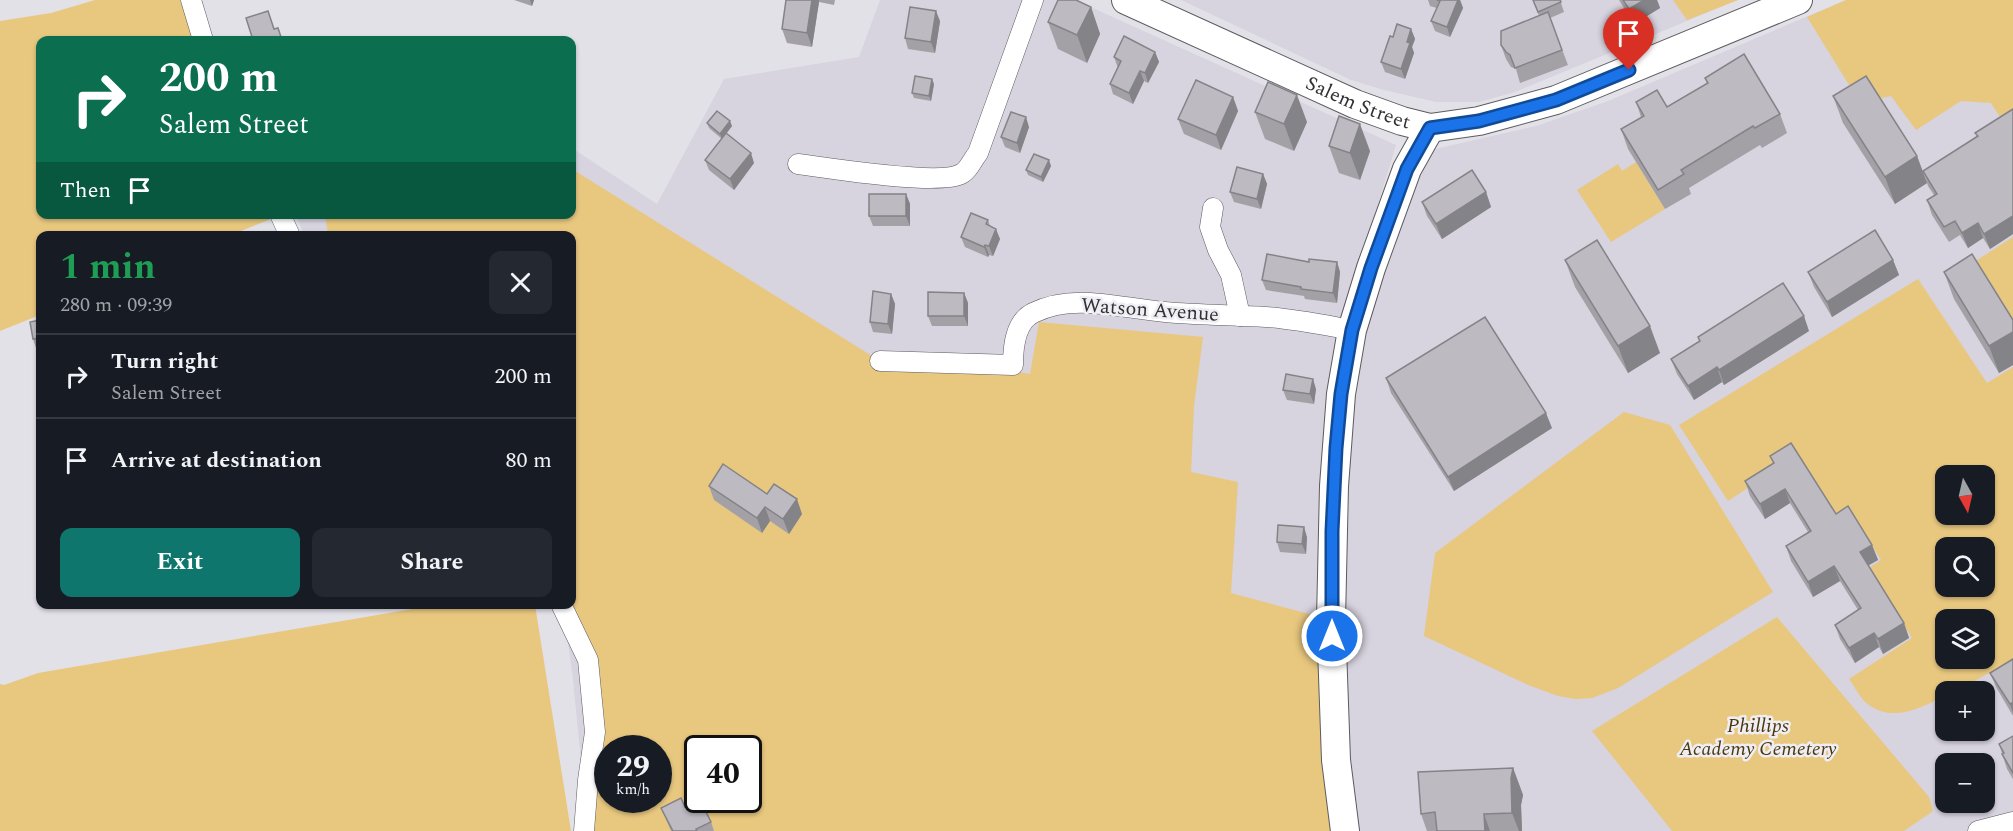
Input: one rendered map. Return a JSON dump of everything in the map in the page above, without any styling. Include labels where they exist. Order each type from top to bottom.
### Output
[{"type":"street","points":[[191,0],[202,36]]},
{"type":"street","points":[[798,164],[920,178],[955,177],[964,173],[978,153],[1033,0]]},
{"type":"street","name":"Salem Street","points":[[1126,0],[1355,104],[1402,122],[1430,128],[1479,121],[1556,100],[1798,0]]},
{"type":"street","points":[[1345,831],[1335,748],[1332,669],[1332,542],[1341,394],[1352,330],[1371,268],[1407,169],[1430,128]]},
{"type":"street","points":[[1213,208],[1210,227],[1218,250],[1231,275],[1240,316]]},
{"type":"street","name":"Watson Avenue","points":[[880,362],[1013,365],[1013,348],[1019,327],[1031,313],[1053,305],[1095,303],[1164,312],[1268,317],[1352,330]]},
{"type":"street","points":[[563,609],[588,660],[595,732],[584,831]]},
{"type":"street","points":[[1978,831],[2013,822]]},
{"type":"shaded area","points":[[880,0],[1075,0],[1396,145],[1352,290],[1320,489],[1317,588],[1331,789],[588,831],[572,670],[563,609],[576,609],[576,231],[302,231],[298,219],[576,219],[576,151],[657,204],[724,79],[859,57]]},
{"type":"shaded area","points":[[1181,0],[1738,0],[1515,92],[1479,102],[1436,102],[1351,80]]},
{"type":"shaded area","points":[[1846,0],[2013,0],[2013,831],[1356,831],[1340,564],[1353,377],[1393,240],[1429,157],[1435,149],[1536,126],[1608,101]]},
{"type":"green space","points":[[95,0],[180,0],[194,36],[36,36],[36,219],[271,219],[241,231],[36,231],[36,317],[0,331],[0,21],[51,13]]},
{"type":"green space","points":[[1673,0],[1738,0],[1687,20]]},
{"type":"green space","points":[[1846,0],[2013,0],[2013,124],[2007,128],[1991,103],[1961,101],[1916,130],[1891,96],[1876,99],[1862,106],[1807,17]]},
{"type":"green space","points":[[1636,162],[1665,209],[1611,242],[1577,190],[1618,164],[1622,171]]},
{"type":"green space","points":[[576,171],[880,361],[979,365],[1030,374],[1039,322],[1203,337],[1194,406],[1191,472],[1238,482],[1231,593],[1331,620],[1345,831],[584,831],[594,741],[594,813],[672,813],[672,735],[595,735],[573,609],[576,609],[576,231],[327,231],[326,219],[576,219]]},
{"type":"green space","points":[[2013,237],[2013,324],[1974,262]]},
{"type":"green space","points":[[1918,279],[1987,383],[2013,367],[2013,660],[1974,681],[1935,681],[1935,700],[1908,711],[1888,713],[1869,705],[1849,679],[1912,638],[1869,568],[1881,560],[1855,518],[1842,526],[1798,455],[1728,501],[1679,425]]},
{"type":"green space","points":[[1624,412],[1670,425],[1773,592],[1618,688],[1592,698],[1576,699],[1558,696],[1528,685],[1424,636],[1435,553]]},
{"type":"green space","points":[[413,609],[536,609],[571,831],[0,831],[0,684],[4,685],[38,673]]},
{"type":"green space","name":"Phillips Academy Cemetery","points":[[1777,617],[1929,797],[1933,811],[1904,831],[1672,831],[1592,731]]},
{"type":"building","points":[[786,0],[812,0],[807,33],[782,29]]},
{"type":"building","points":[[1058,0],[1076,0],[1091,7],[1077,35],[1048,22]]},
{"type":"building","points":[[1437,0],[1458,0],[1447,27],[1431,21],[1440,1]]},
{"type":"building","points":[[1533,0],[1560,0],[1561,2],[1538,12]]},
{"type":"building","points":[[1623,0],[1644,0],[1629,9]]},
{"type":"building","points":[[910,7],[936,11],[931,42],[905,38]]},
{"type":"building","points":[[268,11],[274,29],[278,28],[281,36],[252,36],[246,18]]},
{"type":"building","points":[[1548,12],[1562,50],[1515,68],[1510,55],[1501,45],[1501,31]]},
{"type":"building","points":[[1397,24],[1411,29],[1407,42],[1410,43],[1401,69],[1381,62]]},
{"type":"building","points":[[1124,36],[1155,52],[1145,73],[1140,71],[1129,93],[1110,84],[1121,61],[1114,57]]},
{"type":"building","points":[[1744,54],[1780,114],[1755,128],[1753,126],[1681,170],[1684,174],[1658,190],[1621,129],[1644,116],[1636,102],[1657,90],[1667,107],[1708,83],[1705,78]]},
{"type":"building","points":[[915,76],[932,79],[929,96],[912,93]]},
{"type":"building","points":[[1866,76],[1917,156],[1885,177],[1833,96]]},
{"type":"building","points":[[1196,80],[1233,97],[1216,135],[1178,119]]},
{"type":"building","points":[[1268,82],[1297,95],[1284,124],[1255,112]]},
{"type":"building","points":[[2013,109],[2013,216],[1984,234],[1978,223],[1962,233],[1955,221],[1944,227],[1927,200],[1937,194],[1923,171],[1978,136],[1975,133]]},
{"type":"building","points":[[717,111],[730,121],[720,134],[707,123]]},
{"type":"building","points":[[1011,112],[1026,117],[1017,143],[1001,137]]},
{"type":"building","points":[[1339,116],[1360,124],[1350,153],[1329,146]]},
{"type":"building","points":[[726,133],[751,153],[730,179],[705,160]]},
{"type":"building","points":[[1034,154],[1049,160],[1041,177],[1026,170]]},
{"type":"building","points":[[1237,167],[1263,174],[1257,199],[1230,192]]},
{"type":"building","points":[[1472,170],[1486,192],[1436,224],[1422,202]]},
{"type":"building","points":[[869,194],[906,194],[906,216],[869,216]]},
{"type":"building","points":[[971,213],[988,220],[986,224],[996,229],[989,246],[984,247],[961,237]]},
{"type":"building","points":[[1875,230],[1893,260],[1827,302],[1808,272]]},
{"type":"building","points":[[1597,240],[1650,326],[1618,346],[1565,260]]},
{"type":"building","points":[[1267,254],[1309,262],[1309,259],[1337,262],[1333,293],[1301,289],[1301,287],[1262,280]]},
{"type":"building","points":[[1972,254],[2013,320],[2013,332],[1989,346],[1944,272]]},
{"type":"building","points":[[1783,283],[1804,316],[1719,370],[1717,367],[1688,386],[1671,359],[1700,341],[1698,337]]},
{"type":"building","points":[[873,291],[891,294],[888,324],[870,322]]},
{"type":"building","points":[[928,292],[964,293],[964,316],[928,316]]},
{"type":"building","points":[[1485,317],[1546,413],[1448,477],[1386,378]]},
{"type":"building","points":[[36,321],[36,338],[33,339],[30,322]]},
{"type":"building","points":[[1286,374],[1313,379],[1310,394],[1283,390]]},
{"type":"building","points":[[1791,443],[1836,514],[1848,506],[1872,545],[1860,552],[1904,623],[1878,639],[1874,633],[1849,648],[1835,625],[1861,608],[1834,566],[1808,582],[1786,546],[1811,531],[1785,489],[1760,504],[1745,481],[1774,463],[1770,456]]},
{"type":"building","points":[[723,464],[767,494],[774,484],[797,499],[783,519],[765,507],[757,518],[709,486]]},
{"type":"building","points":[[1278,525],[1304,527],[1302,544],[1277,542]]},
{"type":"building","points":[[2013,659],[2013,702],[2010,704],[1990,673]]},
{"type":"building","points":[[2013,736],[2013,773],[1999,744]]},
{"type":"building","points":[[1513,768],[1512,813],[1484,814],[1485,831],[1437,831],[1435,812],[1421,814],[1418,772]]},
{"type":"building","points":[[681,798],[684,813],[706,813],[711,822],[696,829],[697,831],[673,831],[664,813],[672,813],[672,802]]},
{"type":"route","points":[[1332,636],[1332,531],[1341,394],[1355,318],[1407,169],[1430,128],[1479,121],[1556,100],[1629,70]]}]
